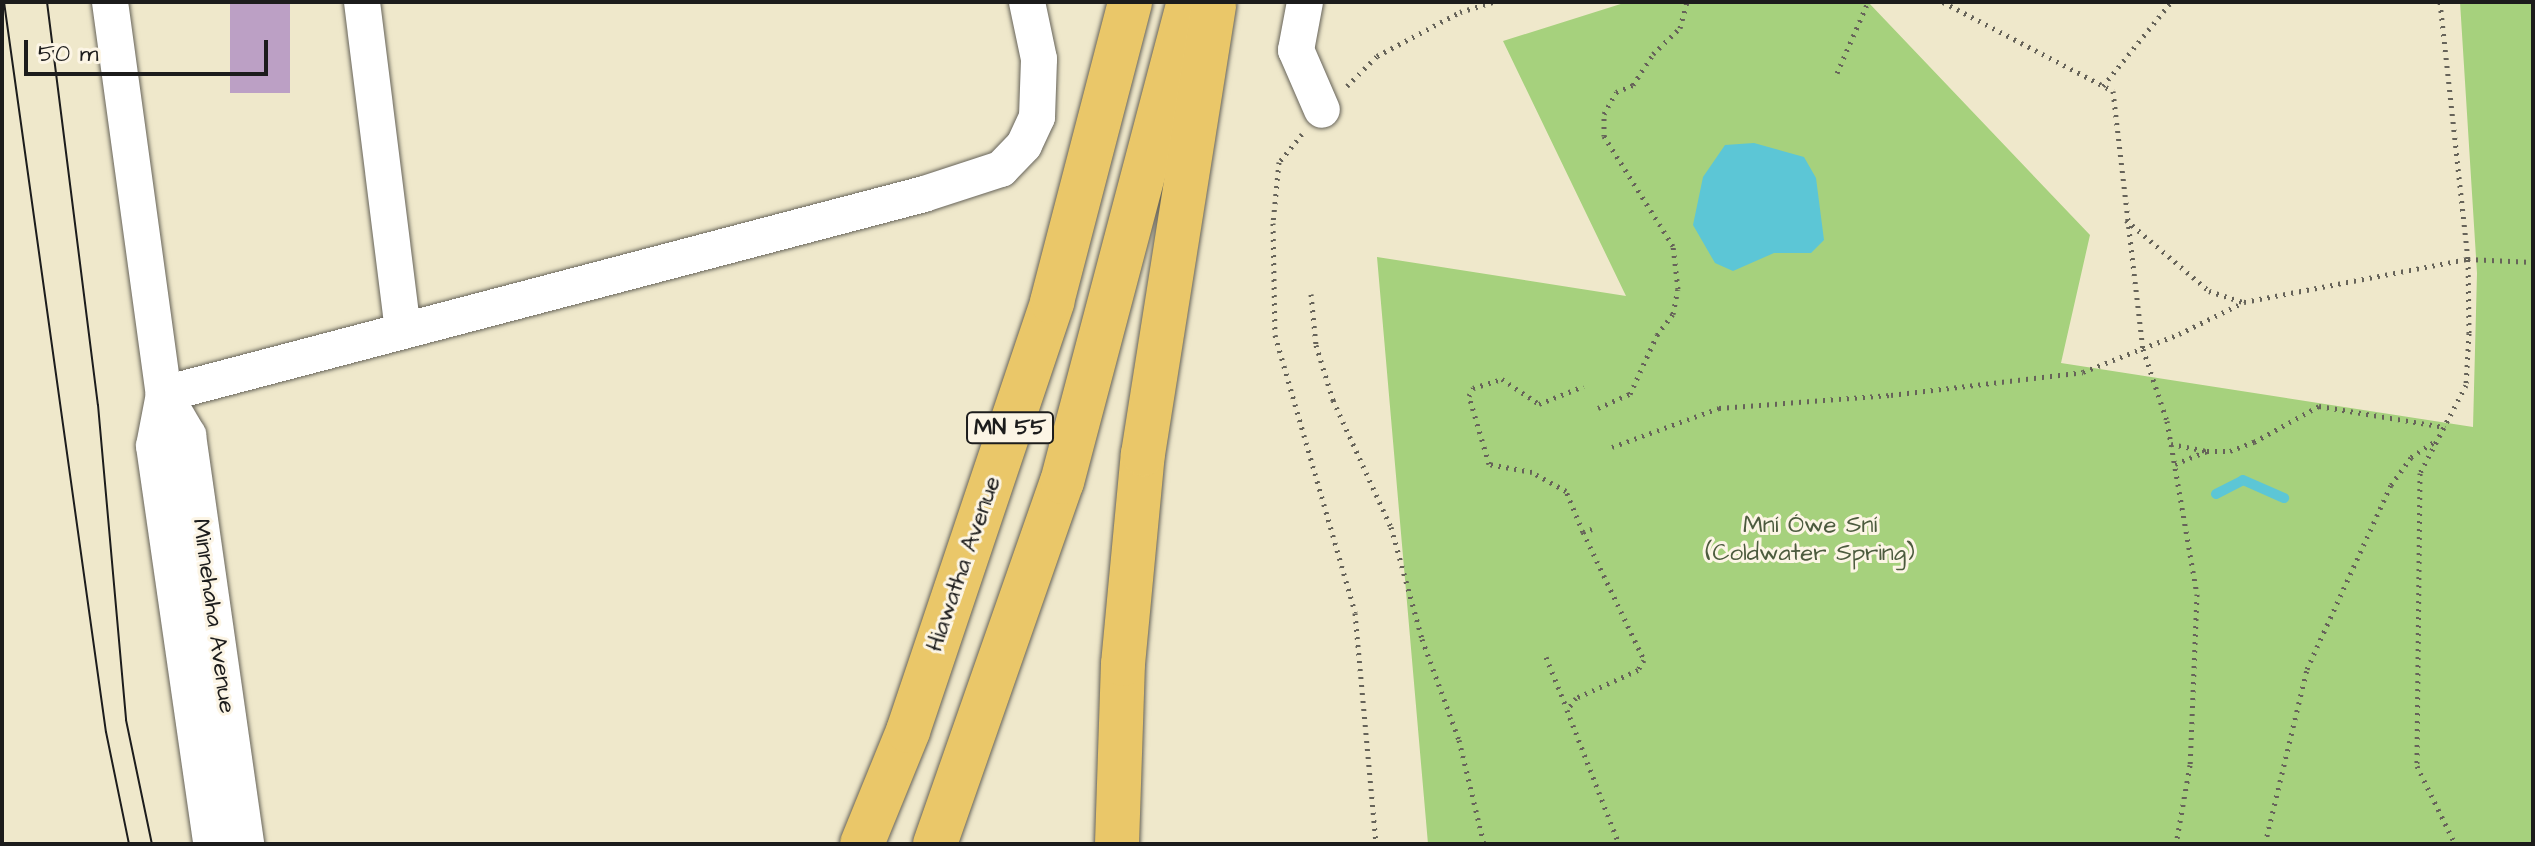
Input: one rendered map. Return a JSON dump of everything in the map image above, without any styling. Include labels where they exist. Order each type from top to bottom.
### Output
[{"type":"highway","name":"Hiawatha Avenue","points":[[862,844],[908,731],[1052,302],[1130,2]]},
{"type":"highway","points":[[935,844],[1062,482],[1189,2]]},
{"type":"highway","points":[[1117,844],[1123,664],[1143,454],[1215,2]]},
{"type":"street","name":"Minnehaha Avenue","points":[[110,2],[164,394],[154,446],[211,844]]},
{"type":"street","points":[[362,2],[403,329]]},
{"type":"street","points":[[164,394],[909,198],[1001,169],[1024,145],[1037,117],[1039,59],[1027,2]]},
{"type":"street","points":[[1305,2],[1296,50],[1322,110]]},
{"type":"street","name":"Minnehaha Avenue","points":[[164,394],[188,435],[246,844]]},
{"type":"path","points":[[1460,12],[1471,2]]},
{"type":"path","points":[[1376,844],[1355,613],[1275,335],[1273,223],[1279,162],[1322,110],[1377,56],[1460,12],[1493,2]]},
{"type":"path","points":[[1598,408],[1630,394],[1657,335],[1673,314],[1678,289],[1673,246],[1604,136],[1604,114],[1616,92],[1633,85],[1653,54],[1680,28],[1687,2]]},
{"type":"path","points":[[1837,73],[1868,2]]},
{"type":"path","points":[[1943,2],[2113,91],[2143,349],[2171,444],[2197,594],[2190,765],[2176,844]]},
{"type":"path","points":[[2103,86],[2171,2]]},
{"type":"path","points":[[2440,2],[2468,259],[2466,385],[2420,473],[2417,766],[2455,844]]},
{"type":"path","points":[[2126,220],[2209,291],[2244,302]]},
{"type":"path","points":[[1612,447],[1719,408],[1891,395],[2083,372],[2143,349],[2244,302],[2468,259],[2533,262]]},
{"type":"path","points":[[1311,294],[1316,345],[1333,400],[1391,527],[1422,639],[1459,740],[1484,844]]},
{"type":"path","points":[[1567,710],[1576,698],[1638,670],[1644,660],[1566,491],[1532,472],[1489,464],[1469,396],[1473,388],[1502,379],[1539,404],[1584,386]]},
{"type":"path","points":[[2171,444],[2207,451],[2230,451],[2254,442],[2319,406],[2445,427]]},
{"type":"path","points":[[2265,844],[2307,669],[2327,631],[2342,585],[2391,485],[2411,457],[2439,439]]},
{"type":"path","points":[[2175,464],[2207,451]]},
{"type":"path","points":[[1583,532],[1592,529]]},
{"type":"path","points":[[1546,657],[1619,844]]},
{"type":"green space","name":"Mní Ówe Sní (Coldwater Spring)","points":[[1627,2],[1868,2],[2090,235],[2061,363],[2473,427],[2477,273],[2460,2],[2533,2],[2533,844],[1428,844],[1377,257],[1626,296],[1503,41]]},
{"type":"water","points":[[1754,143],[1804,157],[1816,178],[1824,240],[1811,253],[1774,253],[1733,271],[1715,263],[1693,225],[1703,177],[1725,145]]},
{"type":"building","points":[[230,2],[290,2],[290,93],[230,93]]},
{"type":"waterway","points":[[2216,494],[2243,480],[2284,498]]},
{"type":"tram line","points":[[4,2],[106,732],[129,844]]},
{"type":"tram line","points":[[47,2],[98,405],[126,720],[152,844]]}]
